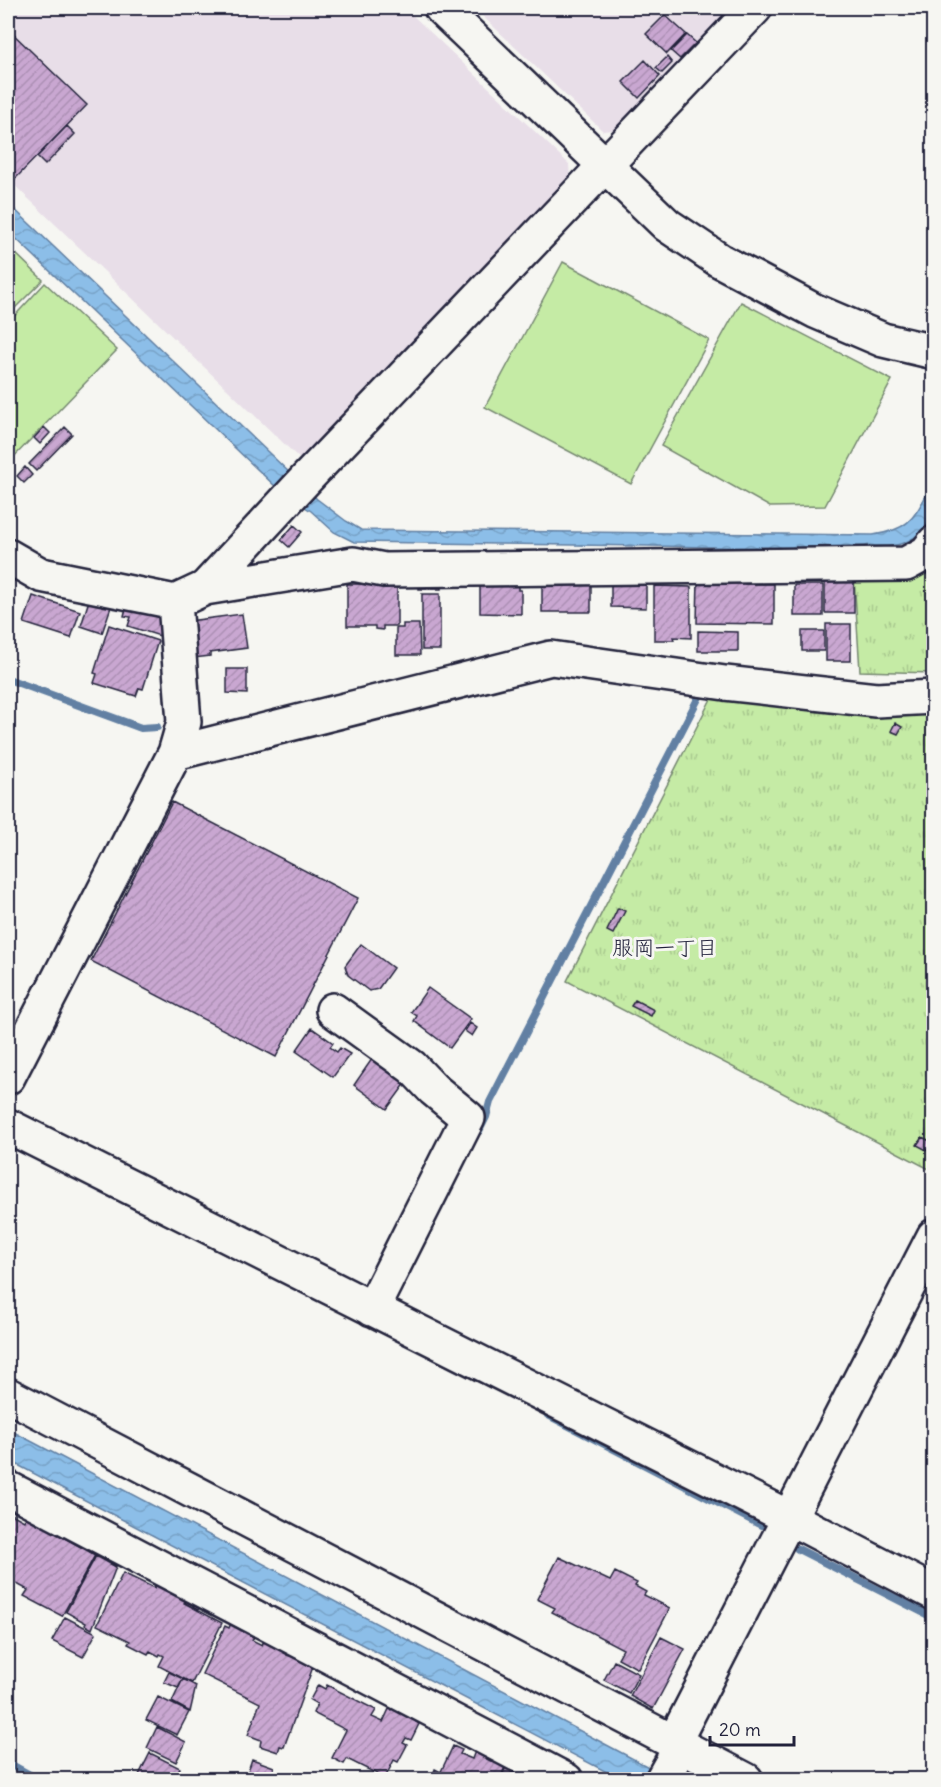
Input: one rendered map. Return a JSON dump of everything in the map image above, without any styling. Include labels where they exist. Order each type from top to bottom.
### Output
[{"type":"street","points":[[441,8],[667,225],[719,260],[816,311],[883,340],[933,352]]},
{"type":"street","points":[[205,588],[283,503],[755,8]]},
{"type":"street","points":[[8,556],[41,575],[175,602],[205,588],[353,564],[384,570],[906,564],[926,553],[933,543]]},
{"type":"street","points":[[8,1077],[175,753],[184,722],[175,602]]},
{"type":"street","points":[[175,753],[551,658],[725,683],[876,700],[933,696]]},
{"type":"street","points":[[333,1010],[412,1067],[433,1089],[468,1118],[372,1309]]},
{"type":"street","points":[[8,1126],[790,1518],[933,1593]]},
{"type":"street","points":[[672,1757],[933,1236]]},
{"type":"street","points":[[8,1395],[672,1757],[746,1779]]},
{"type":"street","points":[[8,1488],[566,1779]]},
{"type":"shaded area","points":[[8,8],[405,8],[569,164],[570,181],[301,460],[8,179]]},
{"type":"shaded area","points":[[474,8],[736,8],[620,129],[603,131]]},
{"type":"green space","points":[[8,246],[43,280],[8,315]]},
{"type":"green space","points":[[563,262],[709,340],[631,484],[485,407]]},
{"type":"green space","points":[[45,283],[117,350],[8,463],[8,323]]},
{"type":"green space","points":[[741,302],[892,380],[825,506],[770,507],[661,446]]},
{"type":"green space","points":[[933,563],[933,673],[860,671],[854,577],[926,574]]},
{"type":"green space","points":[[714,693],[933,712],[933,1171],[567,981]]},
{"type":"water","points":[[8,203],[317,499],[361,530],[873,535],[905,525],[916,512],[933,483],[934,509],[920,534],[910,540],[889,546],[852,549],[354,542],[334,532],[311,511],[278,489],[8,231]]},
{"type":"water","points":[[8,1429],[674,1779],[620,1779],[8,1460]]},
{"type":"building","points":[[715,8],[731,8],[724,16]]},
{"type":"building","points":[[665,15],[686,34],[667,54],[646,34]]},
{"type":"building","points":[[8,29],[87,105],[15,179],[8,172]]},
{"type":"building","points":[[687,35],[696,43],[680,59],[671,51]]},
{"type":"building","points":[[667,57],[672,63],[662,73],[656,68]]},
{"type":"building","points":[[645,60],[660,76],[639,98],[623,82]]},
{"type":"building","points":[[67,126],[75,134],[45,165],[37,157]]},
{"type":"building","points":[[44,427],[50,433],[40,444],[34,438]]},
{"type":"building","points":[[65,427],[72,434],[36,471],[29,464]]},
{"type":"building","points":[[25,467],[32,475],[24,483],[17,476]]},
{"type":"building","points":[[294,525],[302,532],[289,547],[281,540]]},
{"type":"building","points":[[611,577],[646,578],[646,608],[611,607]]},
{"type":"building","points":[[419,578],[441,579],[441,589],[419,589]]},
{"type":"building","points":[[825,578],[854,579],[854,613],[825,613]]},
{"type":"building","points":[[480,579],[518,579],[518,590],[521,590],[521,614],[480,613]]},
{"type":"building","points":[[542,579],[591,580],[591,612],[542,612]]},
{"type":"building","points":[[698,579],[745,579],[745,584],[774,584],[774,624],[697,623]]},
{"type":"building","points":[[347,584],[397,584],[397,626],[383,626],[383,630],[375,629],[375,626],[347,626]]},
{"type":"building","points":[[794,585],[823,585],[823,616],[794,616]]},
{"type":"building","points":[[654,586],[691,587],[691,638],[673,637],[674,640],[654,640]]},
{"type":"building","points":[[422,594],[440,594],[440,650],[422,650]]},
{"type":"building","points":[[33,596],[80,611],[71,638],[24,623]]},
{"type":"building","points":[[90,597],[112,604],[102,633],[81,626]]},
{"type":"building","points":[[127,604],[151,611],[160,619],[163,637],[128,626],[131,617],[124,616]]},
{"type":"building","points":[[242,614],[247,648],[210,653],[210,656],[194,658],[189,621]]},
{"type":"building","points":[[403,624],[419,624],[420,655],[396,655],[396,628],[403,628]]},
{"type":"building","points":[[826,624],[851,624],[851,661],[826,661]]},
{"type":"building","points":[[109,625],[158,641],[143,689],[139,688],[136,696],[94,683],[97,674],[94,673]]},
{"type":"building","points":[[698,631],[738,632],[738,651],[698,651]]},
{"type":"building","points":[[802,631],[824,631],[824,651],[802,651]]},
{"type":"building","points":[[227,669],[247,669],[247,694],[227,693]]},
{"type":"building","points":[[895,723],[902,727],[898,734],[891,731]]},
{"type":"building","points":[[172,802],[358,898],[276,1057],[91,961]]},
{"type":"building","points":[[618,908],[625,911],[613,934],[607,931]]},
{"type":"building","points":[[361,944],[393,968],[378,989],[369,991],[348,975],[345,966]]},
{"type":"building","points":[[428,988],[471,1019],[450,1048],[414,1021],[417,1016],[411,1012]]},
{"type":"building","points":[[635,1000],[654,1010],[651,1016],[631,1006]]},
{"type":"building","points":[[470,1023],[477,1028],[472,1036],[465,1031]]},
{"type":"building","points":[[312,1028],[333,1043],[330,1047],[337,1052],[340,1048],[350,1054],[333,1077],[296,1051]]},
{"type":"building","points":[[372,1059],[406,1083],[387,1109],[354,1085]]},
{"type":"building","points":[[922,1137],[934,1143],[934,1154],[917,1145]]},
{"type":"building","points":[[8,1512],[24,1521],[27,1516],[95,1555],[62,1616],[24,1596],[28,1590],[8,1579]]},
{"type":"building","points":[[61,1535],[98,1555],[97,1556]]},
{"type":"building","points":[[99,1554],[118,1564],[116,1566],[98,1556]]},
{"type":"building","points":[[96,1556],[116,1567],[92,1629],[66,1612]]},
{"type":"building","points":[[559,1557],[610,1581],[615,1572],[637,1583],[635,1586],[646,1592],[644,1595],[670,1608],[638,1669],[618,1658],[623,1649],[552,1612],[555,1608],[537,1599]]},
{"type":"building","points":[[123,1573],[154,1588],[156,1584],[186,1599],[184,1603],[222,1623],[192,1683],[159,1666],[164,1656],[150,1651],[148,1654],[128,1644],[130,1641],[97,1625]]},
{"type":"building","points":[[187,1599],[200,1606],[198,1610],[185,1603]]},
{"type":"building","points":[[65,1617],[96,1633],[83,1657],[52,1641]]},
{"type":"building","points":[[231,1623],[255,1635],[252,1640],[262,1645],[265,1639],[289,1651],[287,1655],[314,1664],[284,1747],[280,1746],[278,1752],[260,1746],[261,1740],[248,1735],[260,1703],[202,1674],[225,1626],[229,1628]]},
{"type":"building","points":[[661,1637],[685,1649],[653,1709],[630,1696]]},
{"type":"building","points":[[614,1661],[639,1674],[629,1693],[604,1680]]},
{"type":"building","points":[[169,1672],[183,1679],[178,1688],[164,1682]]},
{"type":"building","points":[[183,1679],[196,1686],[190,1712],[172,1702]]},
{"type":"building","points":[[318,1685],[325,1689],[327,1685],[376,1710],[372,1717],[383,1722],[389,1709],[391,1710],[393,1706],[417,1719],[416,1722],[419,1724],[411,1740],[406,1738],[403,1743],[407,1745],[398,1762],[394,1760],[385,1778],[347,1759],[344,1764],[332,1758],[346,1730],[313,1713],[317,1704],[310,1700]]},
{"type":"building","points":[[158,1697],[189,1712],[177,1735],[146,1720]]},
{"type":"building","points":[[157,1727],[186,1742],[176,1762],[147,1748]]},
{"type":"building","points":[[453,1746],[462,1750],[460,1754],[472,1759],[475,1751],[506,1765],[499,1780],[437,1780]]},
{"type":"building","points":[[150,1753],[180,1768],[175,1780],[148,1780],[139,1775]]},
{"type":"building","points":[[252,1759],[274,1767],[270,1780],[245,1780]]},
{"type":"building","points":[[506,1767],[532,1780],[500,1780]]},
{"type":"building","points":[[435,1769],[441,1772],[437,1780],[431,1780]]},
{"type":"waterway","points":[[8,679],[141,728],[157,727]]},
{"type":"waterway","points":[[479,1131],[490,1102],[701,693]]},
{"type":"waterway","points":[[548,1415],[761,1525]]},
{"type":"waterway","points":[[798,1549],[934,1618]]},
{"type":"waterway","points":[[8,1763],[39,1780]]},
{"type":"district","name":"服岡一丁目","points":[[665,948]]}]
